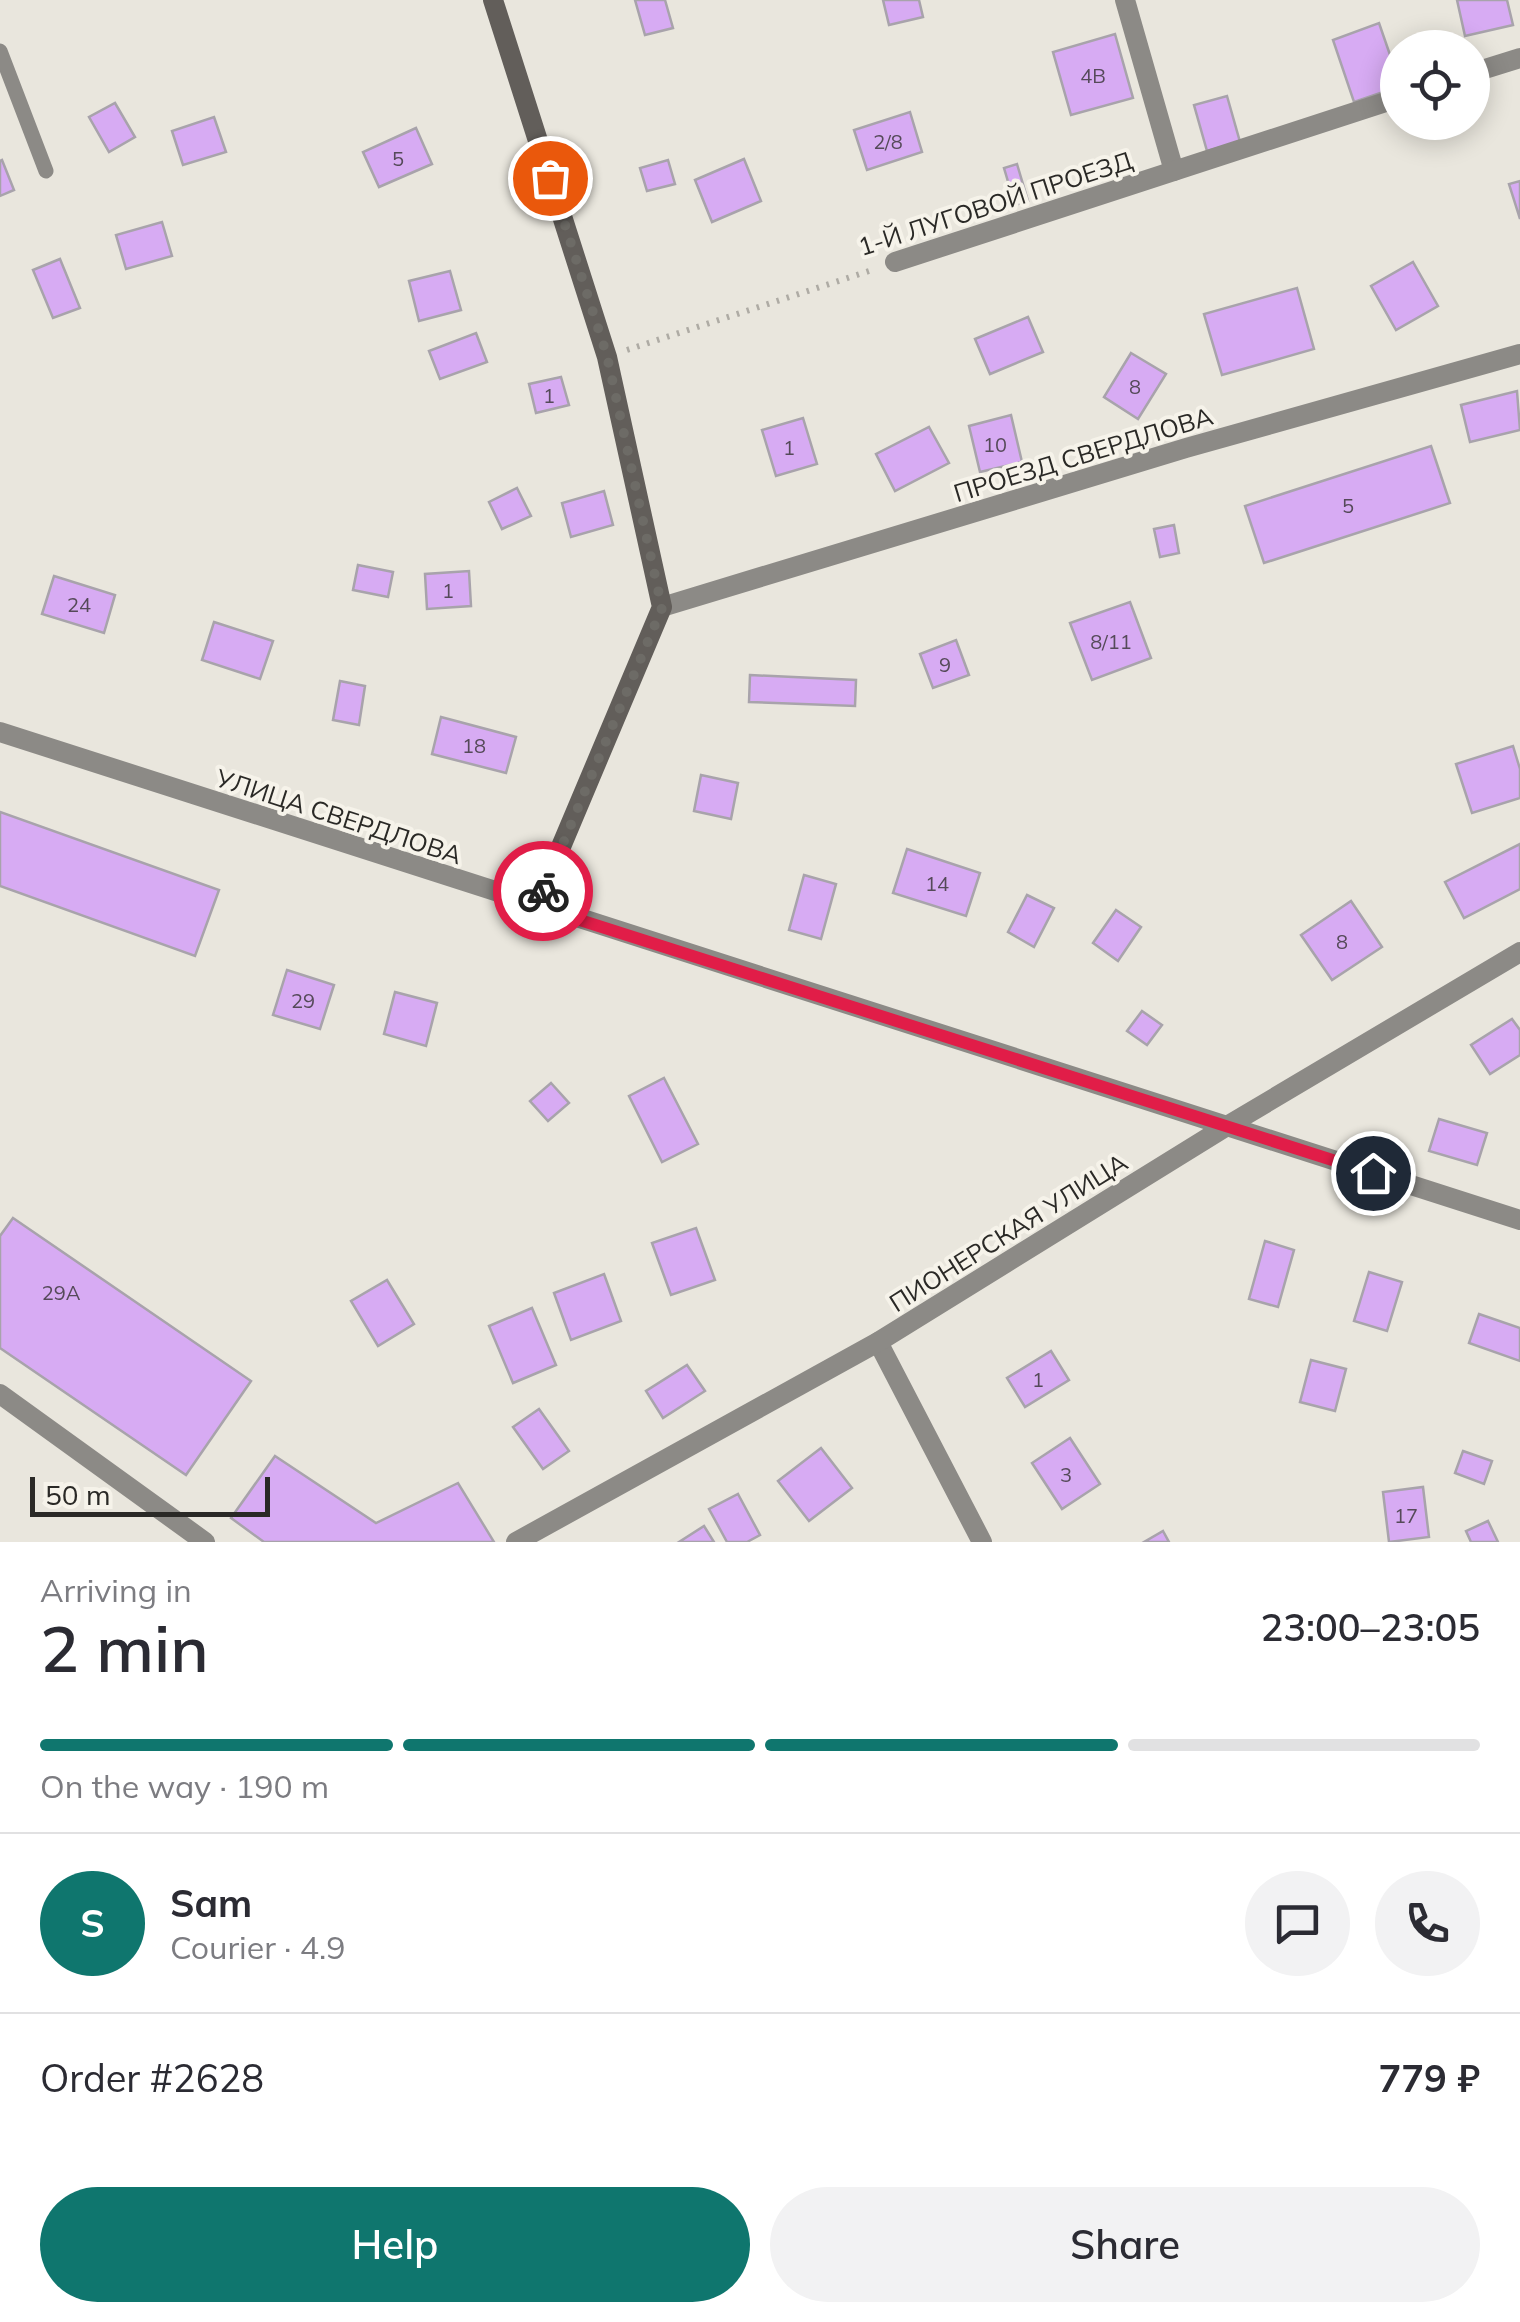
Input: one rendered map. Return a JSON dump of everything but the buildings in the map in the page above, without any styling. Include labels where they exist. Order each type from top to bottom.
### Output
[{"type":"street","points":[[493,0],[607,356],[662,608],[536,906]]},
{"type":"street","points":[[1125,0],[1174,171]]},
{"type":"street","points":[[1490,68],[1520,58]]},
{"type":"street","name":"1-Й ЛУГОВОЙ ПРОЕЗД","points":[[895,262],[1380,104]]},
{"type":"street","name":"ПРОЕЗД СВЕРДЛОВА","points":[[662,608],[1186,448],[1520,354]]},
{"type":"street","name":"УЛИЦА СВЕРДЛОВА","points":[[0,732],[1520,1220]]},
{"type":"street","name":"ПИОНЕРСКАЯ УЛИЦА","points":[[516,1542],[878,1342],[1226,1126],[1520,952]]},
{"type":"street","points":[[878,1342],[982,1542]]},
{"type":"street","points":[[0,1394],[205,1542]]},
{"type":"lane","points":[[0,51],[46,171]]},
{"type":"path","name":"1-Й ЛУГОВОЙ ПРОЕЗД","points":[[607,356],[895,262]]},
{"type":"way so far","points":[[543,891],[662,608],[607,356],[550,178]]},
{"type":"route","points":[[543,891],[536,906],[1373,1173]]}]
